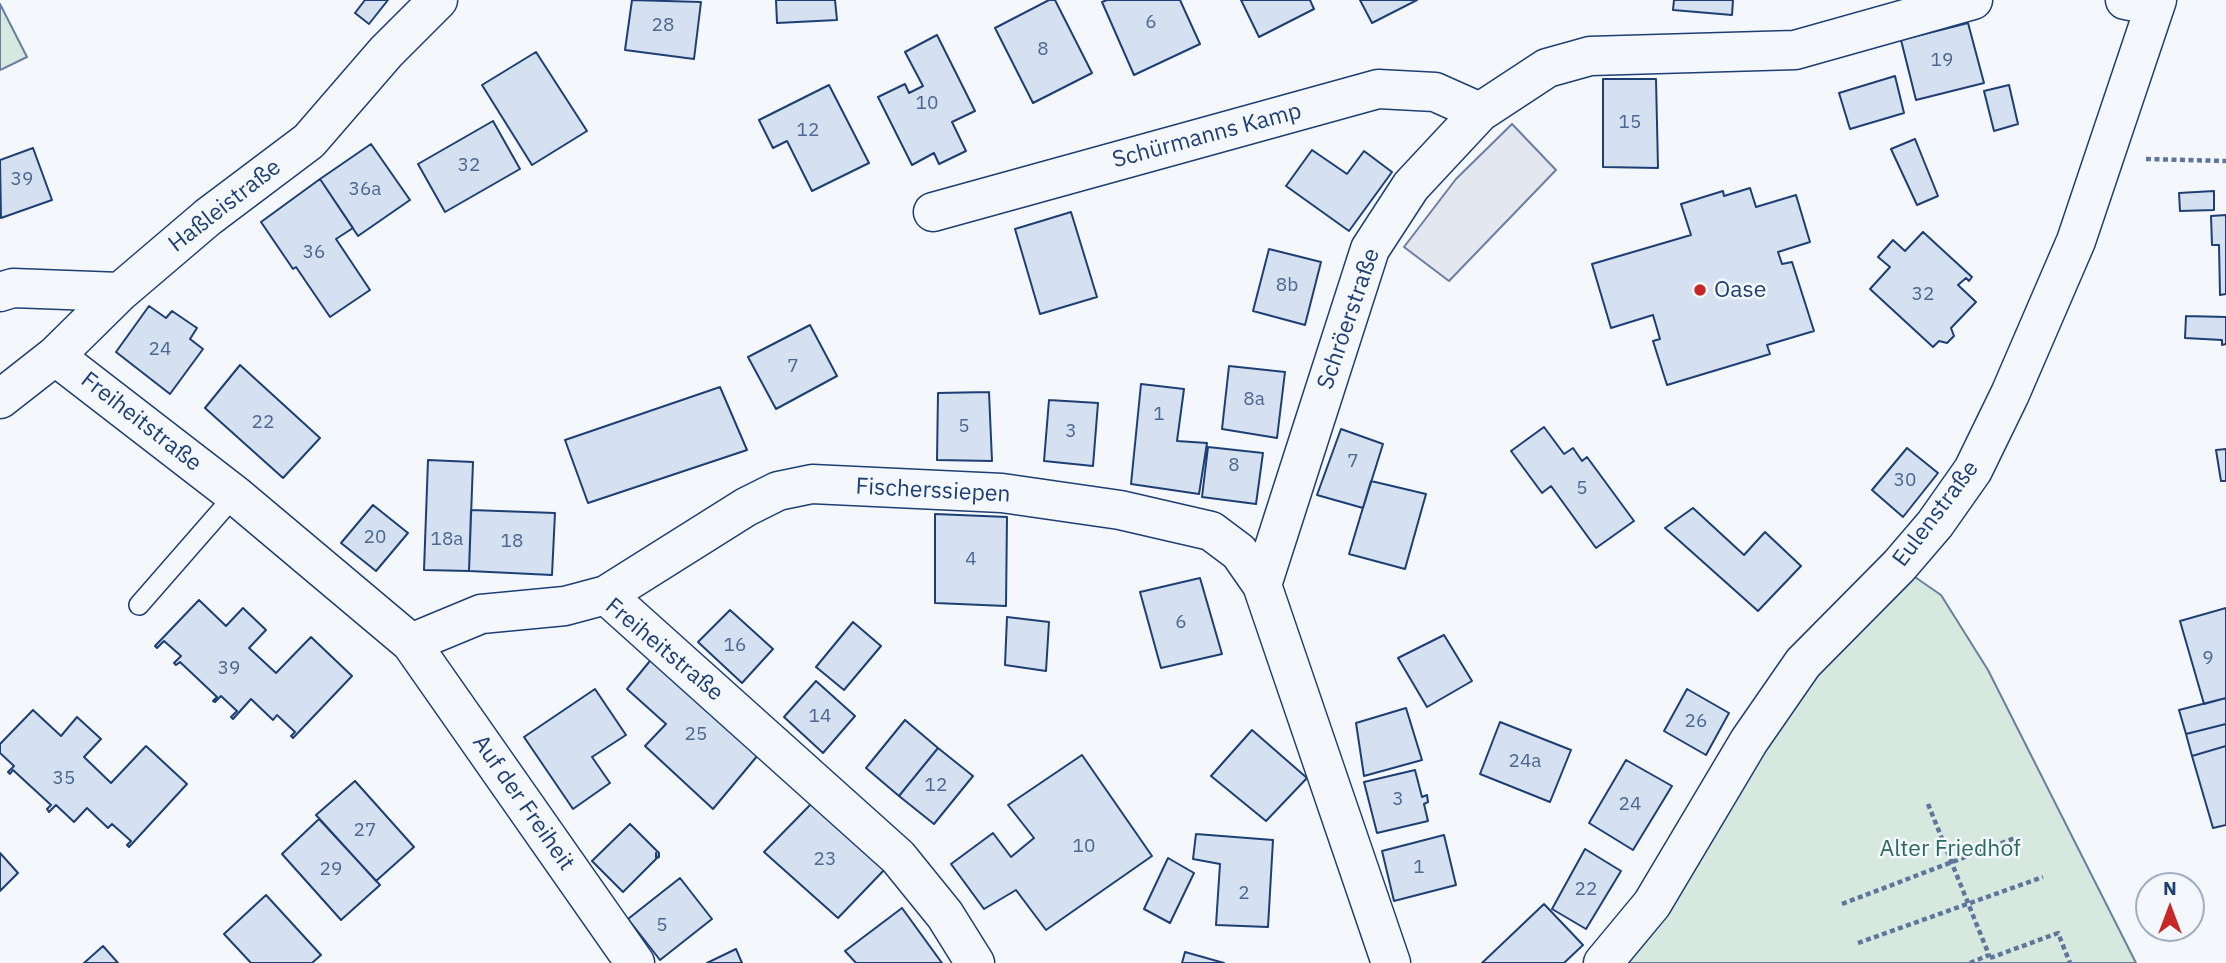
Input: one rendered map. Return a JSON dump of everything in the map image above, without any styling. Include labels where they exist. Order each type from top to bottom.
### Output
[{"type":"street","name":"Haßleistraße","points":[[0,399],[55,356],[120,292],[208,217],[309,141],[386,52],[438,0]]},
{"type":"street","name":"Schröerstraße","points":[[1262,585],[1370,249],[1411,186],[1480,112],[1547,68],[1590,56],[1795,50],[1973,0]]},
{"type":"street","name":"Eulenstraße","points":[[1603,963],[1652,904],[1749,741],[1803,663],[1899,566],[1935,524],[1973,470],[2010,394],[2076,241],[2103,157],[2145,2]]},
{"type":"street","name":"Schürmanns Kamp","points":[[933,212],[1378,89],[1435,92],[1480,112]]},
{"type":"street","points":[[0,292],[13,288],[120,292]]},
{"type":"street","name":"Freiheitstraße","points":[[55,356],[235,495],[411,643],[481,614],[565,606],[606,594],[898,856],[945,915],[975,963]]},
{"type":"street","name":"Fischerssiepen","points":[[606,594],[746,507],[778,491],[812,484],[1002,493],[1120,510],[1211,531],[1239,552],[1262,585]]},
{"type":"street","points":[[1262,585],[1391,963]]},
{"type":"street","name":"Auf der Freiheit","points":[[411,643],[635,963]]},
{"type":"lane","points":[[139,605],[235,495]]},
{"type":"path","points":[[2103,157],[2199,162],[2226,160]]},
{"type":"path","points":[[1928,804],[1990,958]]},
{"type":"path","points":[[1842,904],[2015,838]]},
{"type":"path","points":[[1858,943],[2043,877]]},
{"type":"path","points":[[1970,963],[2058,933],[2070,963]]},
{"type":"green space","points":[[0,4],[27,57],[0,70]]},
{"type":"green space","name":"Alter Friedhof","points":[[1899,566],[1941,595],[1988,670],[2136,963],[1603,963],[1749,741]]},
{"type":"shaded area","points":[[1512,124],[1556,170],[1449,281],[1404,247],[1456,179]]},
{"type":"building","points":[[365,0],[388,0],[369,24],[355,13]]},
{"type":"building","points":[[632,0],[701,2],[694,59],[625,50]]},
{"type":"building","points":[[776,0],[835,0],[837,20],[777,23]]},
{"type":"building","points":[[1049,0],[1055,0],[1092,73],[1033,103],[995,28]]},
{"type":"building","points":[[1180,0],[1200,44],[1134,75],[1102,2]]},
{"type":"building","points":[[1241,0],[1310,0],[1314,9],[1259,37]]},
{"type":"building","points":[[1360,0],[1417,0],[1372,23]]},
{"type":"building","points":[[1674,0],[1733,0],[1732,15],[1673,10]]},
{"type":"building","points":[[1968,23],[1984,83],[1916,100],[1901,40]]},
{"type":"building","points":[[937,35],[975,111],[952,122],[966,151],[939,164],[934,153],[912,165],[878,97],[905,84],[909,93],[923,86],[905,52]]},
{"type":"building","points":[[536,52],[587,131],[532,165],[482,85]]},
{"type":"building","points":[[1895,76],[1904,113],[1850,129],[1839,93]]},
{"type":"building","points":[[1603,79],[1656,79],[1658,168],[1603,167]]},
{"type":"building","points":[[829,85],[869,163],[812,191],[787,141],[773,148],[759,120]]},
{"type":"building","points":[[2009,85],[2018,124],[1994,131],[1984,91]]},
{"type":"building","points":[[493,121],[520,169],[445,212],[418,164]]},
{"type":"building","points":[[1915,139],[1938,196],[1917,205],[1891,149]]},
{"type":"building","points":[[371,144],[410,200],[358,236],[320,179]]},
{"type":"building","points":[[33,148],[52,200],[1,218],[0,160]]},
{"type":"building","points":[[1312,150],[1347,174],[1364,151],[1392,172],[1349,231],[1286,186]]},
{"type":"building","points":[[320,179],[353,228],[336,239],[370,290],[330,317],[261,222]]},
{"type":"building","name":"Oase","points":[[1750,188],[1756,207],[1796,195],[1810,242],[1778,252],[1782,264],[1792,262],[1814,331],[1767,345],[1770,354],[1667,385],[1653,341],[1660,339],[1653,315],[1611,328],[1592,264],[1691,235],[1681,204],[1723,191],[1724,196]]},
{"type":"building","points":[[2214,191],[2214,210],[2180,211],[2179,193]]},
{"type":"building","points":[[1071,212],[1097,297],[1040,314],[1015,229]]},
{"type":"building","points":[[2226,215],[2226,294],[2220,295],[2219,245],[2212,245],[2211,216]]},
{"type":"building","points":[[1923,232],[1972,277],[1969,281],[1966,278],[1958,285],[1976,302],[1951,328],[1954,336],[1947,343],[1939,341],[1933,347],[1870,289],[1890,267],[1878,257],[1893,240],[1905,251]]},
{"type":"building","points":[[1269,249],[1321,262],[1305,325],[1253,311]]},
{"type":"building","points":[[149,306],[166,318],[172,311],[197,328],[190,339],[203,349],[170,394],[116,352]]},
{"type":"building","points":[[2186,316],[2226,317],[2226,344],[2222,345],[2222,340],[2185,338]]},
{"type":"building","points":[[810,325],[837,376],[776,409],[748,357]]},
{"type":"building","points":[[240,365],[320,438],[283,478],[205,408]]},
{"type":"building","points":[[1229,366],[1285,372],[1277,438],[1222,429]]},
{"type":"building","points":[[1141,384],[1184,389],[1177,441],[1207,443],[1199,494],[1131,484]]},
{"type":"building","points":[[720,387],[747,450],[588,503],[565,440]]},
{"type":"building","points":[[989,392],[992,461],[937,460],[938,393]]},
{"type":"building","points":[[1049,400],[1098,403],[1093,466],[1044,461]]},
{"type":"building","points":[[1544,427],[1564,454],[1573,448],[1582,461],[1587,457],[1634,521],[1596,548],[1551,486],[1542,493],[1511,451]]},
{"type":"building","points":[[1341,429],[1383,444],[1363,508],[1317,495]]},
{"type":"building","points":[[1208,447],[1263,453],[1256,504],[1202,497]]},
{"type":"building","points":[[1907,448],[1938,473],[1903,517],[1872,490]]},
{"type":"building","points":[[2226,449],[2226,481],[2221,481],[2216,450]]},
{"type":"building","points":[[428,460],[473,462],[469,571],[424,570]]},
{"type":"building","points":[[1371,481],[1426,494],[1405,569],[1349,554]]},
{"type":"building","points":[[373,505],[408,533],[376,571],[341,543]]},
{"type":"building","points":[[1693,508],[1744,555],[1765,532],[1801,566],[1758,611],[1665,528]]},
{"type":"building","points":[[471,510],[555,513],[552,575],[469,571]]},
{"type":"building","points":[[935,514],[1007,517],[1006,606],[935,603]]},
{"type":"building","points":[[1200,578],[1222,654],[1161,668],[1140,592]]},
{"type":"building","points":[[199,600],[226,626],[243,608],[266,630],[249,648],[276,673],[311,637],[352,676],[293,738],[291,736],[295,732],[277,715],[273,720],[251,699],[233,719],[231,717],[237,711],[221,696],[213,701],[217,697],[180,662],[176,665],[174,663],[181,656],[164,641],[157,648],[155,646]]},
{"type":"building","points":[[2226,608],[2226,698],[2204,704],[2180,621]]},
{"type":"building","points":[[730,610],[773,649],[742,683],[698,642]]},
{"type":"building","points":[[1007,617],[1049,622],[1046,671],[1005,665]]},
{"type":"building","points":[[853,622],[881,646],[844,690],[816,667]]},
{"type":"building","points":[[1444,635],[1472,681],[1427,707],[1398,658]]},
{"type":"building","points":[[654,656],[758,755],[713,809],[645,746],[666,724],[627,689]]},
{"type":"building","points":[[816,681],[855,716],[823,753],[784,717]]},
{"type":"building","points":[[595,689],[626,735],[592,757],[610,783],[573,809],[524,737]]},
{"type":"building","points":[[1687,689],[1729,713],[1706,755],[1664,731]]},
{"type":"building","points":[[2226,698],[2226,724],[2186,734],[2179,710]]},
{"type":"building","points":[[1406,708],[1422,760],[1364,776],[1356,723]]},
{"type":"building","points":[[33,710],[61,736],[77,717],[101,739],[84,757],[111,783],[146,746],[187,784],[129,847],[127,845],[131,841],[112,824],[108,828],[87,808],[74,822],[56,805],[49,812],[47,809],[51,805],[13,770],[10,774],[8,772],[14,766],[0,753],[0,744]]},
{"type":"building","points":[[905,720],[938,748],[899,796],[866,768]]},
{"type":"building","points":[[1500,722],[1571,750],[1550,802],[1480,774]]},
{"type":"building","points":[[2226,724],[2226,746],[2192,756],[2186,734]]},
{"type":"building","points":[[1252,730],[1307,778],[1266,821],[1211,776]]},
{"type":"building","points":[[2226,746],[2226,825],[2213,828],[2192,756]]},
{"type":"building","points":[[938,748],[973,776],[934,824],[899,796]]},
{"type":"building","points":[[1082,755],[1152,856],[1046,930],[1016,890],[984,909],[951,864],[993,833],[1011,857],[1034,838],[1008,805]]},
{"type":"building","points":[[1626,760],[1672,786],[1633,850],[1589,823]]},
{"type":"building","points":[[1415,770],[1422,797],[1427,795],[1428,802],[1424,804],[1428,821],[1377,833],[1364,782]]},
{"type":"building","points":[[355,781],[414,847],[376,881],[316,815]]},
{"type":"building","points":[[812,803],[886,868],[838,918],[764,852]]},
{"type":"building","points":[[319,819],[380,885],[341,920],[282,854]]},
{"type":"building","points":[[630,824],[659,853],[659,857],[657,858],[656,853],[656,859],[623,892],[592,861]]},
{"type":"building","points":[[1196,834],[1273,840],[1268,927],[1216,925],[1220,864],[1193,859]]},
{"type":"building","points":[[1444,835],[1456,885],[1394,901],[1382,851]]},
{"type":"building","points":[[1585,849],[1621,871],[1586,929],[1552,909]]},
{"type":"building","points":[[0,853],[18,873],[0,891]]},
{"type":"building","points":[[1168,858],[1194,873],[1170,923],[1144,909]]},
{"type":"building","points":[[680,878],[712,919],[660,960],[628,919]]},
{"type":"building","points":[[266,895],[321,955],[312,963],[251,963],[224,934]]},
{"type":"building","points":[[1544,904],[1583,945],[1564,963],[1482,963]]},
{"type":"building","points":[[902,908],[942,963],[856,963],[845,951]]},
{"type":"building","points":[[103,946],[118,963],[84,963]]},
{"type":"building","points":[[736,949],[742,963],[707,963]]},
{"type":"building","points":[[1185,952],[1224,963],[1182,963]]},
{"type":"place","name":"Oase","points":[[1700,290]]}]
